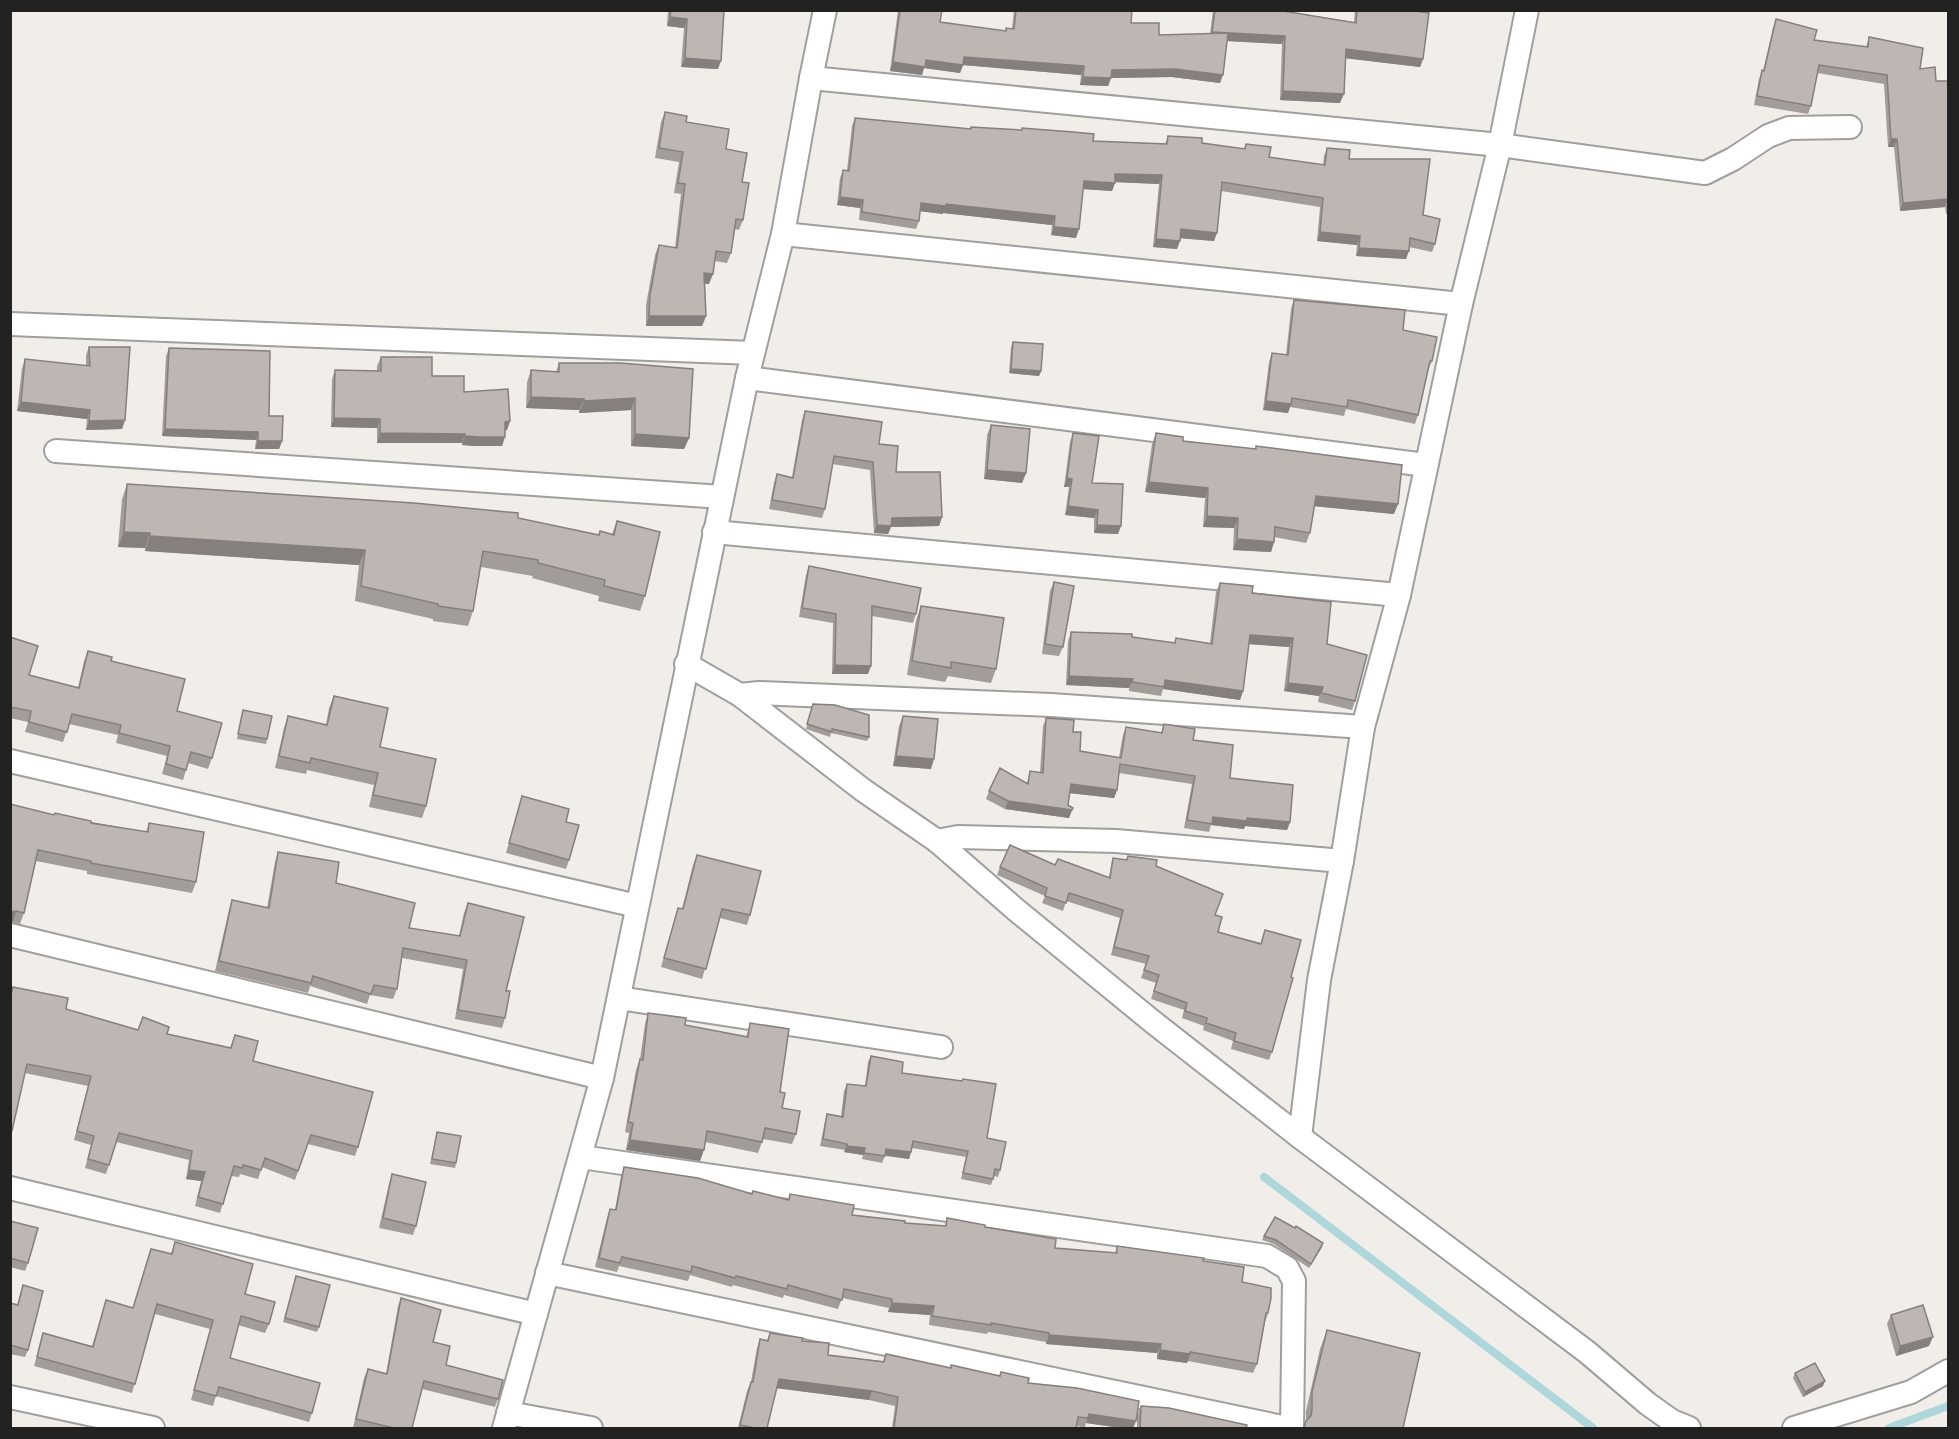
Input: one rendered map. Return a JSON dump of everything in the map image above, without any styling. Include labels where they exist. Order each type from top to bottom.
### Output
[{"type":"street","points":[[591,1428],[506,1421],[602,1078],[747,378],[783,234],[810,78],[825,10]]},
{"type":"street","points":[[1300,1137],[1319,980],[1342,861],[1363,727],[1399,595],[1461,304],[1500,145],[1527,10]]},
{"type":"street","points":[[810,78],[1500,145],[1705,173],[1733,159],[1768,135],[1789,128],[1850,127]]},
{"type":"street","points":[[783,234],[1461,304]]},
{"type":"street","points":[[10,324],[753,353]]},
{"type":"street","points":[[747,378],[1426,465]]},
{"type":"street","points":[[56,451],[722,497]]},
{"type":"street","points":[[714,532],[1399,595]]},
{"type":"street","points":[[686,664],[740,695],[863,790],[937,841],[1015,909],[1300,1137],[1587,1352],[1648,1404],[1672,1421],[1689,1428]]},
{"type":"street","points":[[740,695],[759,693],[1051,705],[1363,727]]},
{"type":"street","points":[[10,761],[637,906]]},
{"type":"street","points":[[937,841],[958,837],[1116,841],[1342,861]]},
{"type":"street","points":[[10,935],[602,1078]]},
{"type":"street","points":[[618,998],[941,1047]]},
{"type":"street","points":[[581,1157],[1267,1256],[1287,1268],[1294,1281],[1292,1428]]},
{"type":"street","points":[[10,1188],[536,1314]]},
{"type":"street","points":[[547,1273],[1287,1428]]},
{"type":"street","points":[[1794,1428],[1911,1392],[1948,1371]]},
{"type":"street","points":[[10,1397],[153,1428]]},
{"type":"building","points":[[671,10],[724,10],[721,61],[685,58],[687,19],[670,17]]},
{"type":"building","points":[[900,10],[942,10],[940,22],[1006,31],[1006,28],[1014,29],[1016,10],[1132,10],[1131,23],[1159,23],[1159,35],[1228,33],[1223,75],[1175,69],[1112,70],[1111,78],[1083,77],[1084,66],[964,57],[963,65],[926,60],[925,67],[893,62]]},
{"type":"building","points":[[1215,10],[1277,10],[1356,23],[1357,10],[1407,10],[1429,13],[1423,59],[1346,49],[1344,94],[1283,91],[1285,36],[1212,32]]},
{"type":"building","points":[[1776,19],[1817,30],[1814,40],[1868,47],[1869,37],[1923,48],[1920,69],[1935,67],[1936,81],[1948,81],[1948,199],[1903,203],[1897,139],[1891,139],[1887,75],[1819,65],[1811,106],[1757,96]]},
{"type":"building","points":[[665,112],[687,116],[686,122],[729,129],[726,149],[747,153],[742,182],[749,183],[743,220],[736,219],[731,253],[716,251],[713,274],[704,273],[706,316],[649,316],[650,295],[659,245],[677,248],[685,184],[678,183],[683,152],[659,148]]},
{"type":"building","points":[[855,118],[971,129],[971,127],[1022,130],[1022,128],[1094,134],[1093,141],[1167,144],[1168,136],[1202,138],[1202,143],[1245,149],[1246,144],[1271,147],[1269,157],[1325,165],[1327,148],[1350,150],[1349,159],[1430,159],[1423,215],[1440,219],[1435,244],[1410,238],[1409,251],[1359,248],[1360,236],[1320,232],[1323,198],[1222,182],[1217,233],[1181,229],[1180,241],[1156,239],[1162,175],[1115,174],[1115,183],[1084,181],[1079,229],[1054,227],[1055,216],[946,204],[946,206],[921,203],[919,221],[862,212],[863,200],[840,197],[843,170],[849,171]]},
{"type":"building","points":[[1294,300],[1405,310],[1403,330],[1437,337],[1418,415],[1348,400],[1347,407],[1292,398],[1291,404],[1266,401],[1272,353],[1288,355]]},
{"type":"building","points":[[1013,342],[1043,344],[1041,371],[1011,369]]},
{"type":"building","points":[[89,347],[130,347],[125,420],[89,421],[90,410],[21,402],[25,359],[90,366]]},
{"type":"building","points":[[169,348],[270,351],[269,416],[283,416],[282,441],[258,441],[258,432],[165,429]]},
{"type":"building","points":[[381,357],[432,357],[432,376],[464,376],[464,392],[508,389],[510,421],[505,422],[505,437],[380,433],[380,419],[334,418],[335,370],[381,371]]},
{"type":"building","points":[[559,363],[620,363],[693,369],[689,438],[635,434],[635,398],[584,401],[584,399],[531,397],[531,370],[559,372]]},
{"type":"building","points":[[805,411],[882,422],[879,444],[898,446],[896,472],[940,472],[942,517],[892,518],[891,526],[877,525],[873,462],[834,456],[825,509],[772,500],[777,474],[793,478]]},
{"type":"building","points":[[991,425],[1030,429],[1026,473],[987,470]]},
{"type":"building","points":[[1073,433],[1099,436],[1092,483],[1123,484],[1121,526],[1097,525],[1098,510],[1068,506],[1072,479],[1067,478]]},
{"type":"building","points":[[1156,433],[1183,437],[1183,441],[1256,449],[1256,446],[1402,465],[1398,504],[1316,496],[1310,533],[1275,527],[1274,542],[1237,539],[1238,518],[1207,516],[1208,488],[1149,482]]},
{"type":"building","points":[[127,484],[414,503],[518,513],[518,518],[599,535],[600,531],[614,535],[617,521],[660,532],[645,596],[604,586],[605,580],[538,563],[538,560],[483,551],[473,611],[438,606],[438,604],[361,586],[365,550],[150,536],[150,533],[124,532]]},
{"type":"building","points":[[809,566],[921,588],[916,614],[872,606],[871,666],[835,665],[836,614],[802,608]]},
{"type":"building","points":[[1054,582],[1074,586],[1063,647],[1045,644]]},
{"type":"building","points":[[1220,583],[1253,586],[1252,593],[1331,602],[1327,644],[1367,655],[1355,701],[1321,693],[1323,687],[1288,683],[1293,638],[1250,635],[1243,691],[1165,680],[1164,687],[1132,682],[1133,679],[1069,676],[1071,632],[1132,634],[1132,637],[1175,643],[1176,638],[1212,644]]},
{"type":"building","points":[[921,606],[1004,618],[996,669],[951,662],[951,668],[912,661]]},
{"type":"building","points":[[10,637],[38,646],[29,675],[79,688],[88,651],[112,657],[111,661],[185,679],[177,711],[222,723],[212,758],[191,752],[186,770],[166,764],[170,746],[119,733],[121,725],[72,714],[67,732],[29,722],[31,711],[10,707]]},
{"type":"building","points":[[334,696],[388,708],[380,747],[436,759],[426,806],[373,795],[378,773],[311,758],[310,763],[279,756],[288,716],[327,725]]},
{"type":"building","points":[[813,704],[835,705],[869,715],[869,737],[832,729],[832,732],[807,724]]},
{"type":"building","points":[[243,710],[272,716],[267,739],[238,734]]},
{"type":"building","points":[[903,716],[938,719],[934,759],[896,756]]},
{"type":"building","points":[[1046,718],[1074,720],[1073,732],[1081,732],[1080,751],[1121,758],[1126,727],[1162,733],[1164,724],[1195,729],[1193,740],[1233,745],[1230,778],[1293,785],[1290,822],[1213,817],[1212,824],[1187,820],[1195,776],[1120,764],[1117,790],[1071,784],[1068,805],[1073,808],[1072,810],[1008,801],[989,791],[1000,768],[1028,784],[1030,771],[1043,773]]},
{"type":"building","points":[[522,796],[569,809],[566,822],[579,825],[569,860],[509,843]]},
{"type":"building","points":[[10,804],[91,821],[91,823],[148,832],[149,823],[204,832],[196,882],[91,863],[91,861],[38,850],[24,913],[10,912]]},
{"type":"building","points":[[1010,845],[1055,865],[1058,859],[1110,878],[1113,858],[1127,860],[1128,856],[1157,860],[1156,866],[1223,894],[1215,915],[1222,917],[1218,932],[1261,944],[1265,930],[1301,940],[1272,1052],[1234,1041],[1236,1033],[1206,1023],[1207,1018],[1185,1011],[1187,1003],[1154,991],[1159,975],[1144,970],[1149,956],[1114,947],[1123,910],[1069,893],[1066,903],[1045,896],[1047,888],[1000,867]]},
{"type":"building","points":[[278,852],[339,862],[336,883],[415,903],[409,928],[460,936],[468,903],[524,917],[506,991],[510,991],[505,1018],[458,1010],[467,960],[403,948],[397,989],[374,985],[371,994],[313,976],[311,983],[219,961],[232,900],[269,908]]},
{"type":"building","points":[[697,855],[761,871],[750,915],[722,909],[706,969],[664,958],[678,908],[683,909]]},
{"type":"building","points":[[13,987],[68,998],[66,1009],[138,1030],[143,1017],[169,1027],[167,1034],[231,1048],[235,1035],[258,1041],[253,1061],[373,1092],[358,1147],[311,1135],[298,1171],[265,1158],[261,1170],[243,1165],[242,1168],[234,1166],[223,1204],[198,1197],[205,1172],[189,1170],[192,1151],[119,1133],[109,1165],[88,1159],[94,1136],[77,1131],[91,1076],[27,1064],[12,1131],[10,1131],[10,998]]},
{"type":"building","points":[[648,1013],[686,1018],[685,1025],[748,1037],[750,1023],[789,1029],[780,1092],[785,1093],[782,1108],[800,1111],[796,1134],[765,1128],[762,1142],[707,1131],[704,1150],[630,1140],[633,1123],[628,1122],[640,1059],[643,1060]]},
{"type":"building","points":[[871,1056],[903,1062],[902,1073],[996,1084],[987,1138],[1006,1142],[1000,1170],[995,1169],[993,1179],[963,1173],[968,1151],[913,1141],[911,1152],[886,1149],[885,1156],[864,1153],[865,1148],[847,1146],[847,1144],[823,1139],[827,1114],[843,1117],[847,1084],[866,1086]]},
{"type":"building","points":[[437,1132],[461,1136],[456,1163],[432,1159]]},
{"type":"building","points":[[624,1167],[698,1178],[752,1194],[753,1191],[789,1200],[790,1194],[854,1205],[852,1215],[946,1226],[947,1218],[985,1225],[985,1227],[1056,1239],[1055,1248],[1117,1253],[1117,1246],[1204,1258],[1203,1261],[1244,1267],[1242,1282],[1271,1288],[1271,1298],[1257,1364],[1190,1352],[1190,1354],[1160,1350],[1161,1344],[1049,1335],[1049,1333],[991,1323],[991,1325],[932,1316],[934,1306],[892,1303],[892,1299],[844,1289],[842,1300],[788,1285],[787,1289],[692,1266],[691,1272],[622,1257],[620,1263],[599,1258],[610,1209],[616,1210]]},
{"type":"building","points":[[392,1174],[426,1182],[416,1226],[383,1218]]},
{"type":"building","points":[[1275,1217],[1295,1228],[1296,1226],[1323,1243],[1311,1264],[1276,1240],[1264,1236]]},
{"type":"building","points":[[10,1221],[38,1228],[28,1263],[10,1258]]},
{"type":"building","points":[[175,1242],[253,1264],[245,1294],[275,1302],[269,1324],[241,1316],[230,1358],[320,1383],[312,1413],[219,1387],[216,1396],[194,1390],[213,1320],[157,1304],[135,1384],[37,1357],[43,1333],[93,1347],[106,1300],[133,1308],[151,1249],[172,1254]]},
{"type":"building","points":[[296,1276],[330,1285],[319,1327],[285,1318]]},
{"type":"building","points":[[23,1285],[43,1291],[28,1350],[10,1345],[10,1303],[18,1305]]},
{"type":"building","points":[[401,1298],[441,1310],[433,1342],[450,1346],[446,1365],[503,1380],[498,1399],[424,1381],[412,1428],[394,1428],[356,1419],[368,1369],[387,1374]]},
{"type":"building","points":[[1923,1305],[1933,1337],[1900,1346],[1891,1315]]},
{"type":"building","points":[[1327,1330],[1420,1353],[1403,1428],[1304,1428],[1311,1416],[1312,1392]]},
{"type":"building","points":[[770,1333],[803,1338],[802,1341],[829,1343],[828,1355],[884,1362],[886,1354],[1000,1376],[1001,1372],[1029,1378],[1028,1383],[1077,1388],[1139,1401],[1136,1421],[1089,1414],[1088,1418],[1078,1417],[1076,1428],[894,1428],[898,1397],[872,1391],[779,1379],[767,1428],[740,1425],[751,1382],[753,1382],[760,1339],[768,1341]]},
{"type":"building","points":[[1815,1363],[1825,1381],[1805,1392],[1795,1373]]},
{"type":"building","points":[[1141,1406],[1169,1408],[1247,1425],[1246,1428],[1140,1428]]},
{"type":"waterway","points":[[1264,1177],[1593,1428]]},
{"type":"waterway","points":[[1889,1428],[1948,1406]]}]
